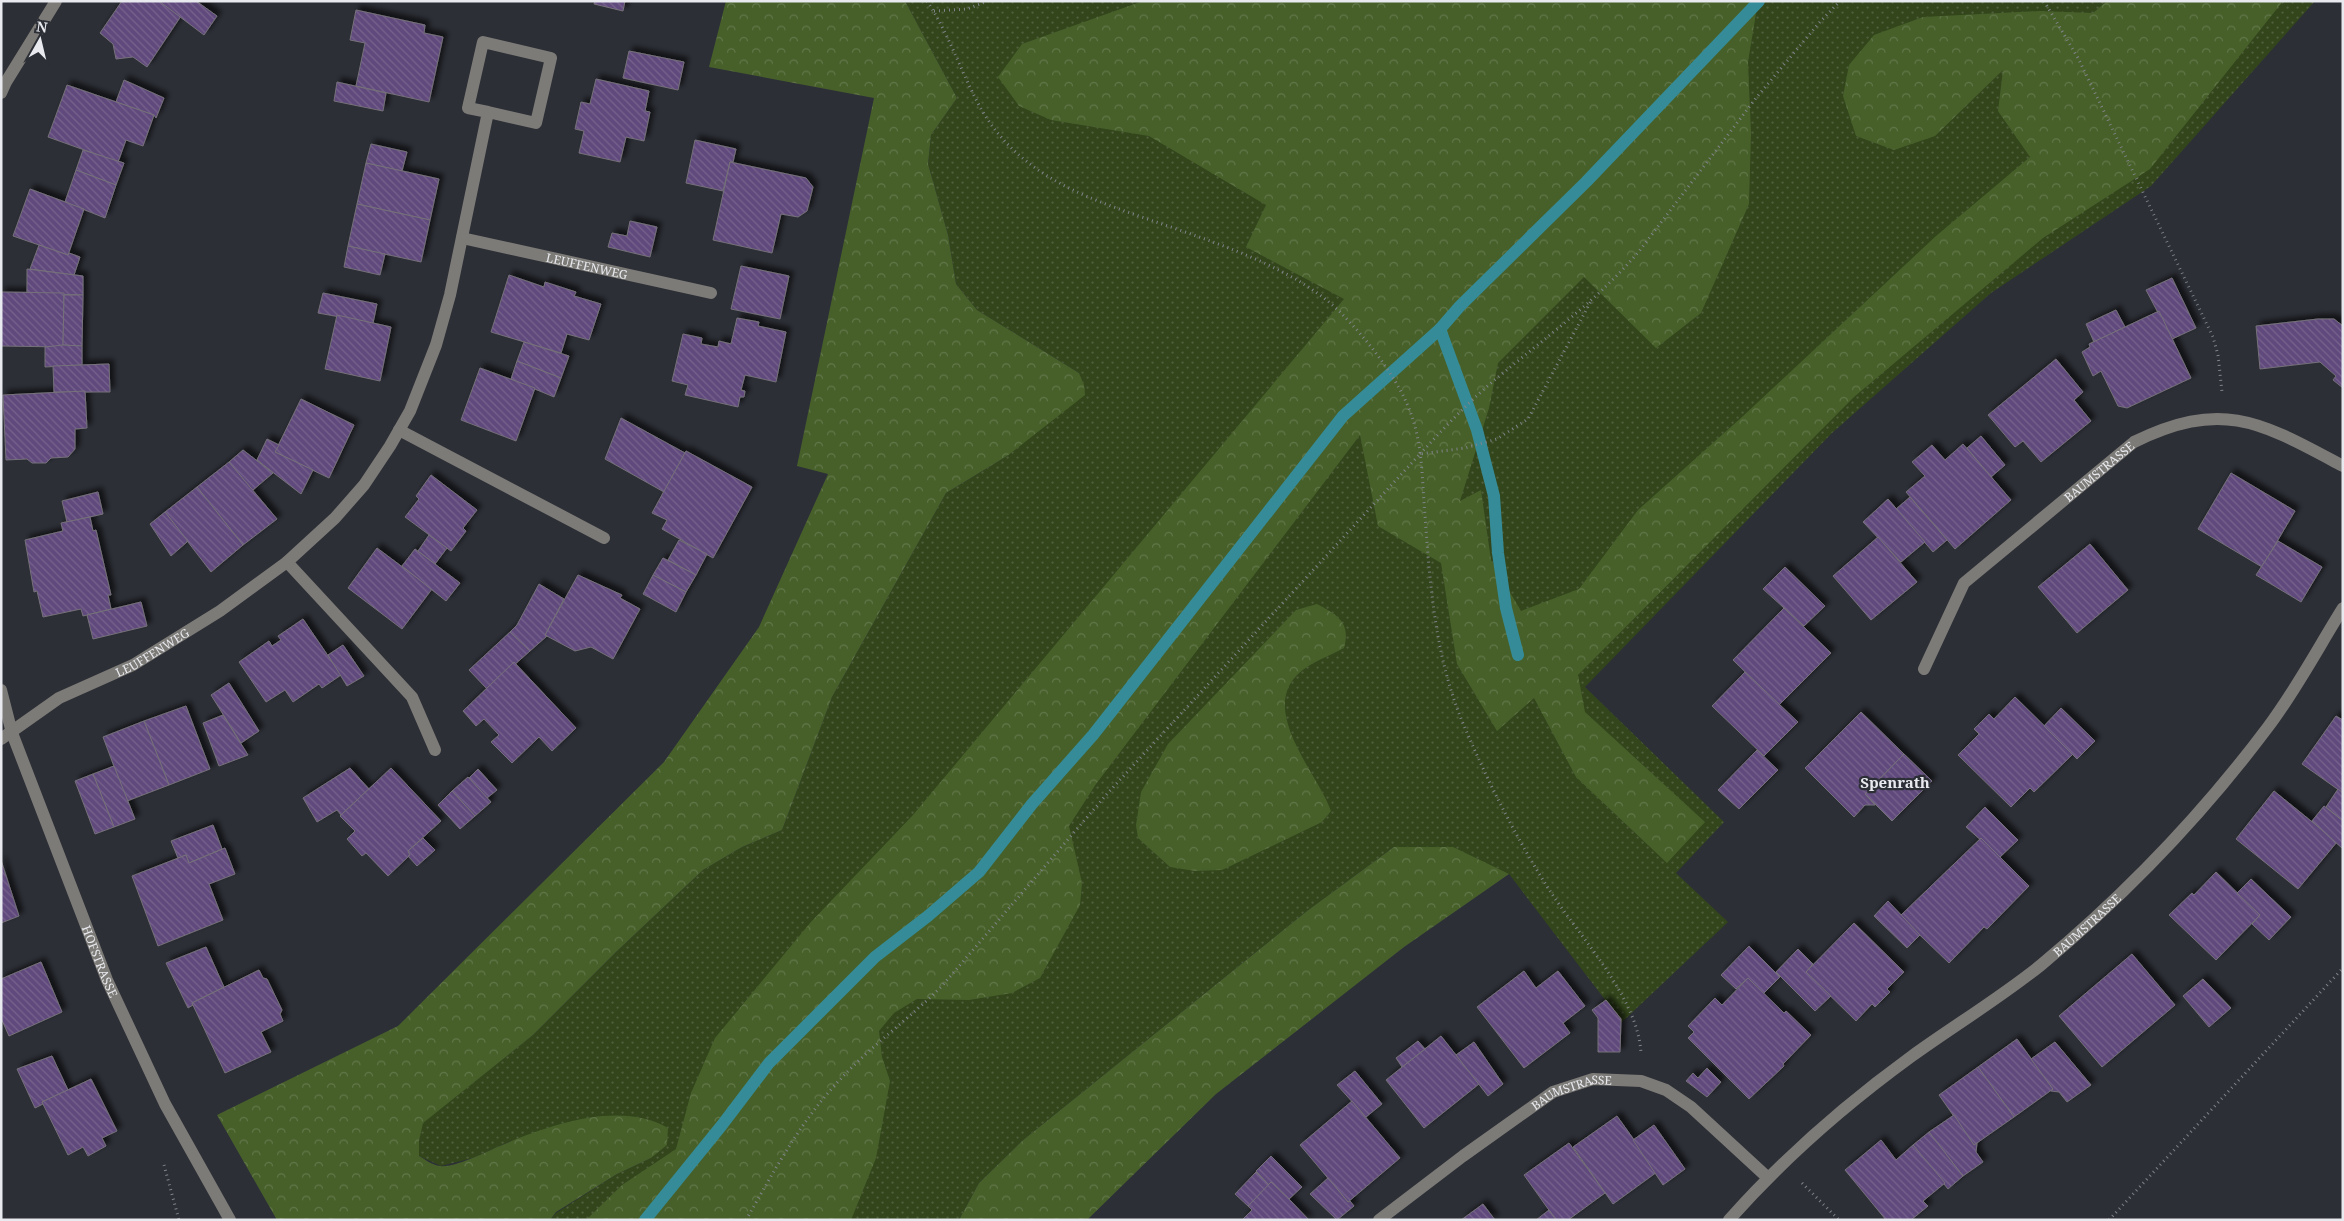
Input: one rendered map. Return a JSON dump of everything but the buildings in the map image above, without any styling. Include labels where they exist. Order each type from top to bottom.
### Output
[{"type":"street","points":[[3,85],[56,1]]},
{"type":"street","points":[[483,42],[551,58],[536,123],[488,112],[468,108],[483,42]]},
{"type":"street","name":"LEUFFENWEG","points":[[6,736],[59,698],[133,665],[178,639],[220,611],[287,562],[350,501],[379,463],[399,430],[413,403],[436,346],[462,238],[488,112]]},
{"type":"street","name":"LEUFFENWEG","points":[[462,238],[711,293]]},
{"type":"street","name":"BAUMSTRASSE","points":[[1924,669],[1964,583],[2106,463],[2134,442],[2158,430],[2195,421],[2223,418],[2239,420],[2271,429],[2343,466]]},
{"type":"street","points":[[399,430],[604,538]]},
{"type":"street","points":[[287,562],[412,697],[435,750]]},
{"type":"street","name":"BAUMSTRASSE","points":[[1729,1220],[1782,1163],[1911,1057],[2040,966],[2084,929],[2149,866],[2223,784],[2269,725],[2343,608]]},
{"type":"street","name":"HOFSTRASSE","points":[[1,690],[6,736],[106,980],[165,1104],[230,1220]]},
{"type":"street","name":"BAUMSTRASSE","points":[[1379,1220],[1463,1156],[1553,1092],[1593,1080],[1641,1081],[1666,1090],[1691,1107],[1767,1177]]},
{"type":"path","points":[[927,1],[934,11],[981,108],[1000,136],[1029,164],[1065,187],[1240,253],[1287,275],[1314,291],[1341,313],[1394,381],[1403,395],[1413,419],[1420,454],[1436,624],[1453,696],[1483,766],[1530,858],[1548,889],[1622,996],[1635,1020],[1641,1050],[1641,1081]]},
{"type":"path","points":[[934,11],[966,8],[988,1]]},
{"type":"path","points":[[746,1220],[801,1128],[836,1083],[920,1009],[942,986],[1107,794],[1420,454],[1480,393],[1591,301],[1640,250],[1756,98],[1818,24],[1840,1]]},
{"type":"path","points":[[2044,1],[2078,58],[2212,337],[2220,369],[2223,418]]},
{"type":"path","points":[[1420,454],[1465,448],[1497,439],[1528,419],[1591,301]]},
{"type":"path","points":[[2109,1220],[2343,968]]},
{"type":"path","points":[[1782,1163],[1839,1220]]},
{"type":"green space","points":[[726,1],[905,1],[957,98],[931,135],[928,164],[948,235],[956,284],[977,310],[1079,373],[1084,385],[1085,395],[1007,456],[946,493],[832,697],[782,830],[742,847],[703,870],[616,952],[533,1035],[423,1123],[419,1141],[419,1156],[437,1165],[452,1165],[536,1132],[581,1119],[604,1116],[627,1116],[648,1120],[668,1128],[667,1145],[651,1158],[617,1174],[556,1212],[550,1220],[277,1220],[217,1115],[398,1026],[664,762],[759,627],[828,474],[797,466],[874,98],[709,67]]},
{"type":"green space","points":[[905,1],[2315,1],[2151,186],[1991,293],[1832,433],[1585,687],[1724,822],[1676,873],[1728,922],[1622,1022],[1509,874],[1394,847],[1307,911],[1022,1141],[979,1183],[959,1220],[550,1220],[556,1213],[617,1174],[651,1158],[511,1141],[473,1158],[441,1166],[419,1156],[422,1123],[533,1035],[616,952],[703,870],[742,847],[782,830],[832,697],[946,493],[1007,456],[1079,373],[977,310],[956,284],[948,235],[928,164],[931,135],[957,98]]},
{"type":"green space","points":[[1143,1],[1758,1],[1748,62],[1751,133],[1749,204],[1701,313],[1656,348],[1584,277],[1498,363],[1489,408],[1460,501],[1481,490],[1491,560],[1521,611],[1579,589],[1638,510],[1742,417],[1936,236],[2030,157],[1998,111],[2003,70],[1935,136],[1894,150],[1856,136],[1843,96],[1849,65],[1874,35],[1923,17],[2040,11],[2093,13],[2107,1],[2283,1],[2150,169],[2043,238],[1854,397],[1578,675],[1585,712],[1705,822],[1667,863],[1576,777],[1534,698],[1497,731],[1457,664],[1441,563],[1378,526],[1360,435],[1096,784],[1069,826],[1082,883],[1080,905],[1040,978],[1012,993],[969,1000],[917,999],[894,1013],[879,1031],[882,1057],[890,1081],[876,1158],[851,1220],[586,1220],[622,1185],[676,1149],[691,1093],[715,1038],[810,923],[913,815],[1344,299],[1246,247],[1266,205],[1149,136],[1051,120],[1019,106],[998,77],[1022,44]]},
{"type":"green space","points":[[1317,604],[1337,616],[1341,621],[1346,632],[1344,648],[1313,663],[1297,675],[1287,690],[1285,707],[1288,725],[1295,743],[1331,811],[1322,822],[1222,870],[1195,871],[1170,867],[1138,838],[1136,825],[1141,792],[1168,744],[1296,610]]},
{"type":"green space","points":[[1394,847],[1453,847],[1509,874],[1404,947],[1216,1094],[1087,1220],[959,1220],[979,1183],[1022,1141],[1307,911]]},
{"type":"waterway","points":[[645,1220],[722,1125],[769,1063],[875,957],[928,916],[979,872],[1032,804],[1093,735],[1343,416],[1440,329],[1460,306],[1586,182],[1759,1]]},
{"type":"waterway","points":[[1440,329],[1477,430],[1494,496],[1498,553],[1506,608],[1518,655]]},
{"type":"district","name":"Spenrath","points":[[1895,782]]}]
